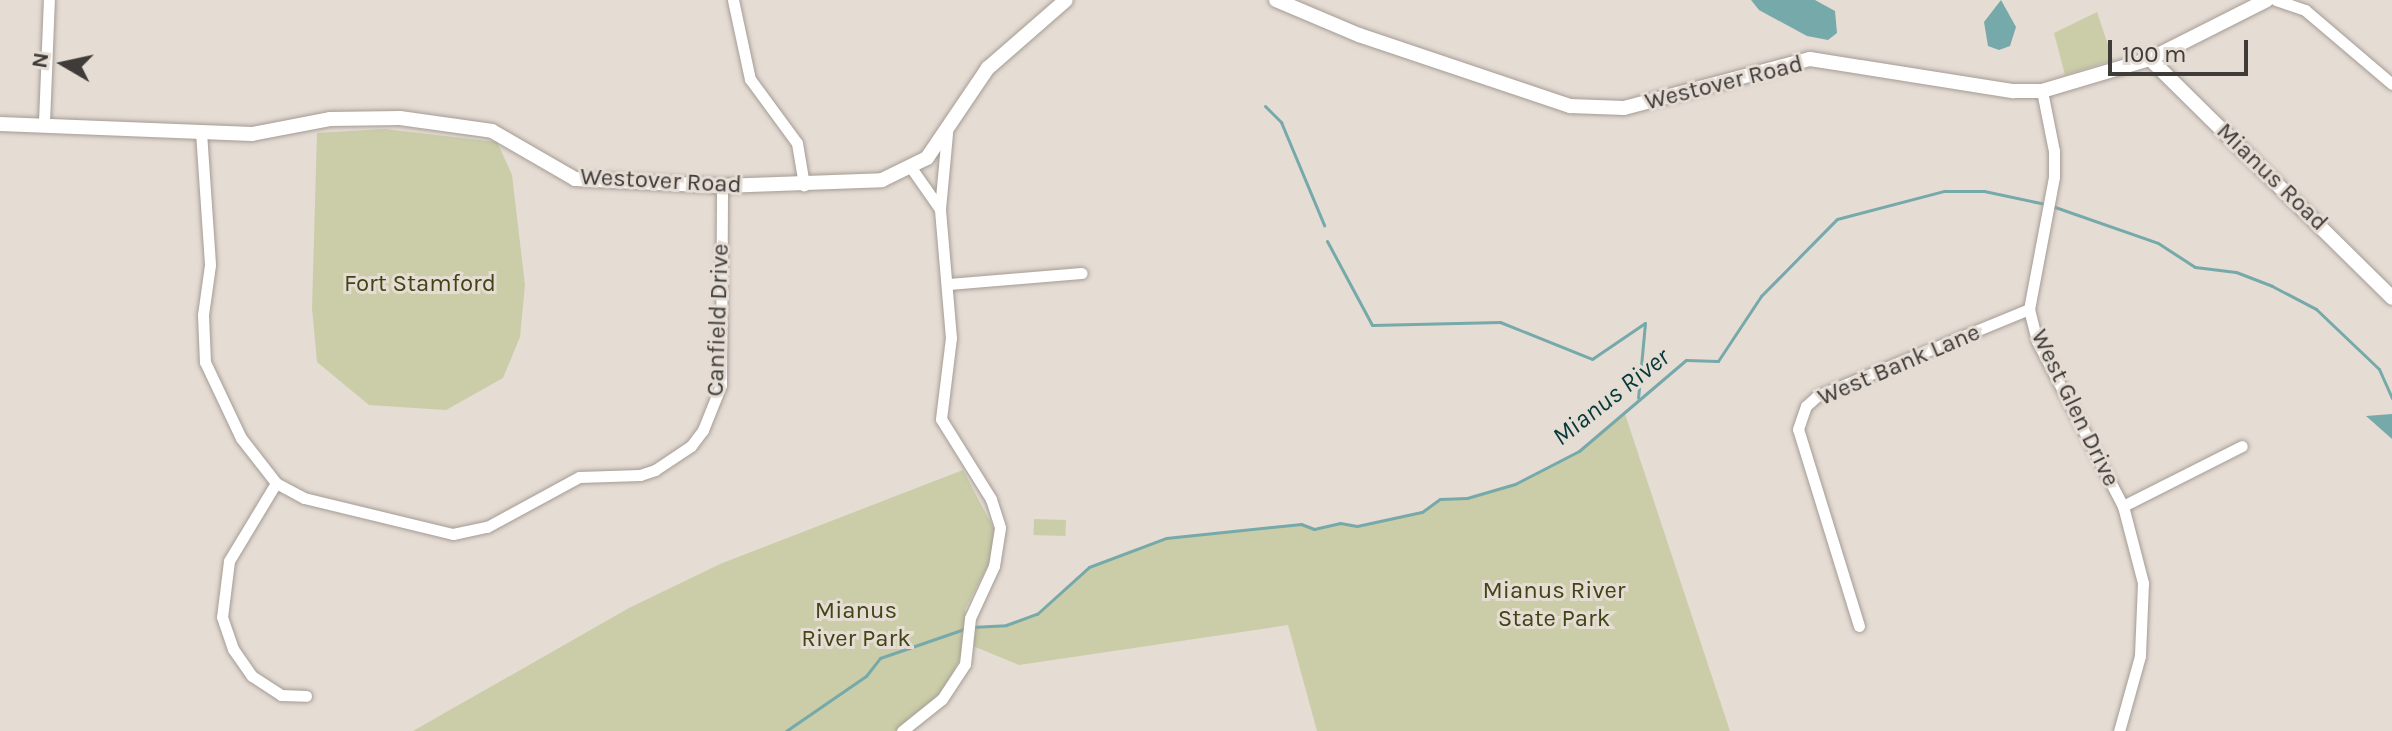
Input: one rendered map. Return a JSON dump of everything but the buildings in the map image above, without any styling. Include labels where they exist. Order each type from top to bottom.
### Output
[{"type":"street","points":[[44,122],[49,0]]},
{"type":"street","points":[[733,0],[750,79],[797,143],[804,185]]},
{"type":"street","name":"Westover Road","points":[[0,124],[44,122],[252,134],[360,117],[460,124],[514,141],[575,179],[722,186],[882,180],[912,169],[947,133],[988,68],[1066,0]]},
{"type":"street","name":"Westover Road","points":[[1276,0],[1359,35],[1570,106],[1624,108],[1810,59],[2042,91],[2150,59],[2267,0]]},
{"type":"street","points":[[2276,0],[2305,5],[2392,84]]},
{"type":"street","name":"Mianus Road","points":[[2150,59],[2392,298]]},
{"type":"street","name":"West Glen Drive","points":[[2042,91],[2054,151],[2052,192],[2029,309],[2044,355],[2123,506],[2143,583],[2140,656],[2119,731]]},
{"type":"street","name":"Canfield Drive","points":[[201,132],[210,265],[203,315],[205,362],[241,438],[276,483],[335,507],[453,534],[487,527],[579,477],[640,475],[691,446],[719,400],[722,186]]},
{"type":"street","points":[[902,731],[942,699],[959,677],[970,625],[994,566],[1000,527],[991,499],[941,419],[951,338],[940,209],[947,133]]},
{"type":"street","points":[[912,169],[940,209]]},
{"type":"street","points":[[948,284],[1082,273]]},
{"type":"street","name":"West Bank Lane","points":[[1859,626],[1798,429],[1806,406],[1817,396],[2029,309]]},
{"type":"street","points":[[2123,506],[2242,446]]},
{"type":"street","points":[[276,483],[229,561],[222,617],[233,649],[252,676],[281,695],[306,696]]},
{"type":"green space","points":[[2097,12],[2113,60],[2065,75],[2054,33]]},
{"type":"green space","name":"Fort Stamford","points":[[384,129],[497,142],[512,175],[525,285],[520,337],[503,378],[446,410],[369,405],[317,362],[312,308],[317,133]]},
{"type":"green space","name":"Mianus River State Park","points":[[1625,414],[1730,731],[1317,731],[1288,625],[1019,665],[968,644],[940,696],[897,731],[413,731],[629,608],[720,564],[963,470],[994,529],[995,552],[965,609],[965,629],[1006,625],[1037,614],[1089,567],[1166,538],[1301,524],[1314,529],[1340,523],[1357,526],[1421,512],[1440,499],[1467,498],[1515,484],[1579,451]]},
{"type":"green space","points":[[1034,519],[1066,520],[1065,536],[1033,535]]},
{"type":"water","points":[[1751,0],[1815,0],[1835,11],[1837,33],[1828,40],[1807,36],[1759,10]]},
{"type":"water","points":[[2001,0],[2016,27],[2010,46],[1999,50],[1988,46],[1984,22]]},
{"type":"water","points":[[2392,414],[2392,439],[2366,416]]},
{"type":"waterway","points":[[1265,106],[1281,122],[1324,225]]},
{"type":"waterway","name":"Mianus River","points":[[971,627],[1006,625],[1037,614],[1089,567],[1166,538],[1301,524],[1314,529],[1340,523],[1357,526],[1422,512],[1440,499],[1467,498],[1515,484],[1579,451],[1686,360],[1718,361],[1761,296],[1837,219],[1944,191],[1984,191],[2045,204]]},
{"type":"waterway","name":"Mianus River","points":[[2052,206],[2158,243],[2195,267],[2236,272],[2272,286],[2316,309],[2379,369],[2392,398]]},
{"type":"waterway","points":[[1327,241],[1372,325],[1500,322],[1592,359],[1645,323],[1638,398]]},
{"type":"waterway","name":"Mianus River","points":[[786,731],[866,676],[880,658],[964,629]]},
{"type":"park label","name":"Mianus River Park","points":[[856,625]]}]
